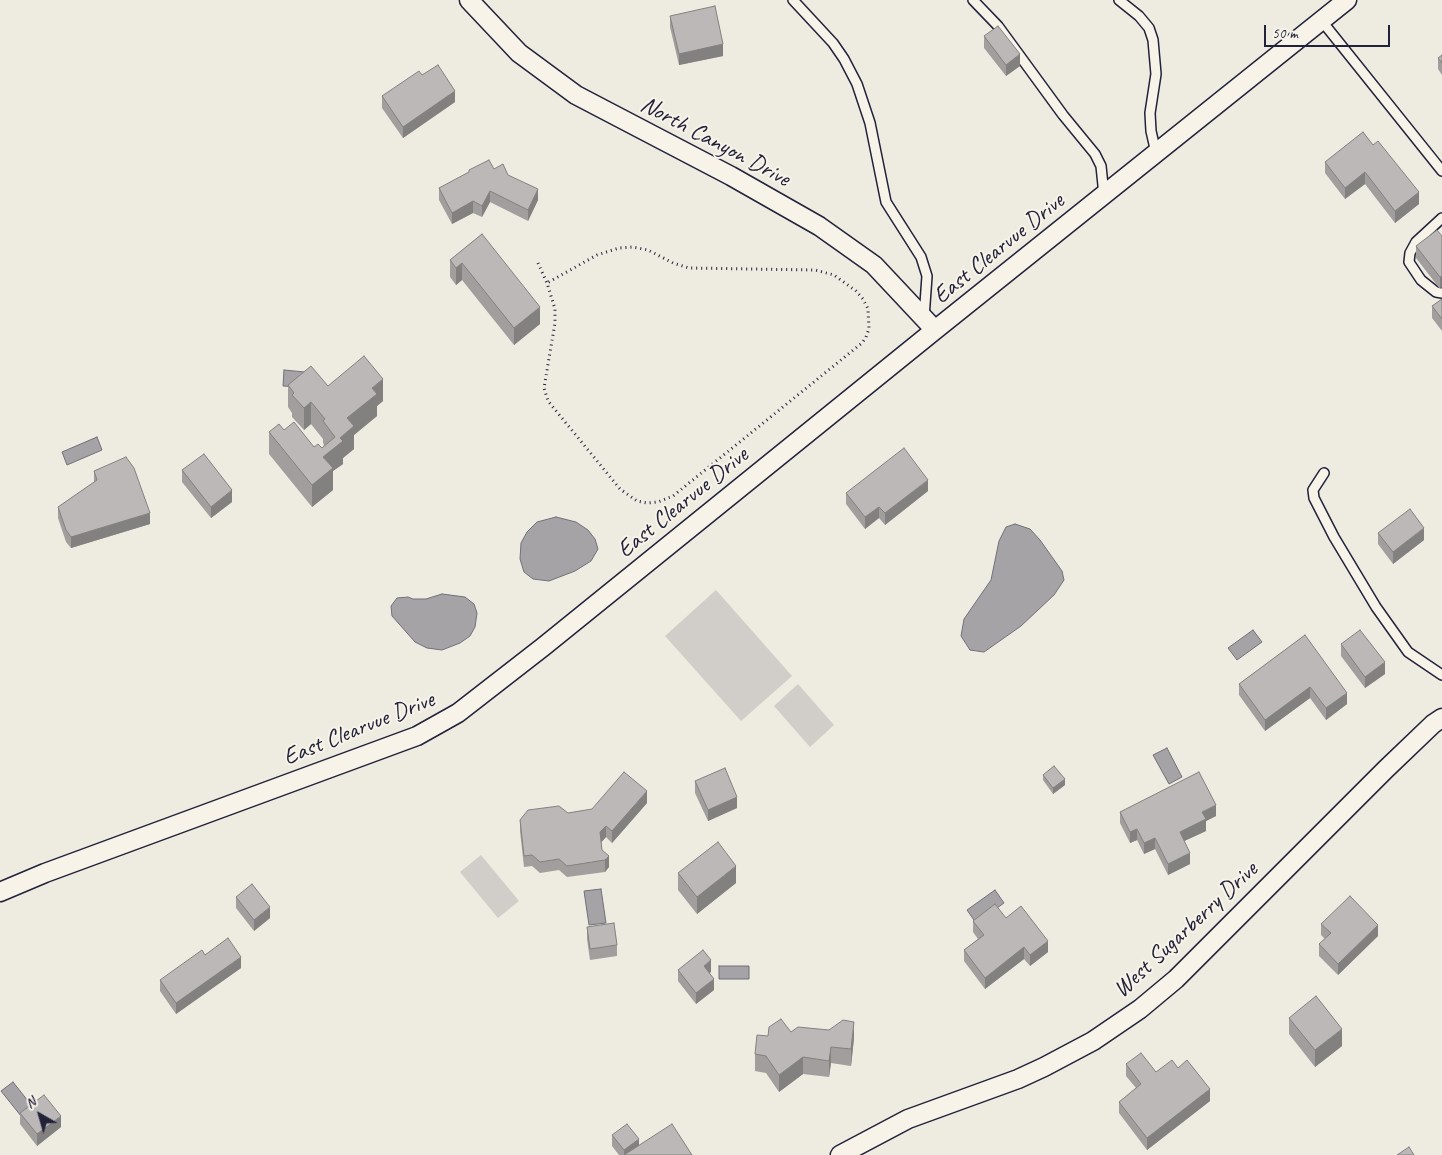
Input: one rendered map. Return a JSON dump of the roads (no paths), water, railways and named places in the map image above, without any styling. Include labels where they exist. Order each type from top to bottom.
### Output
[{"type":"street","name":"North Canyon Drive","points":[[469,0],[519,53],[576,96],[731,176],[819,226],[874,265],[929,324]]},
{"type":"street","name":"East Clearvue Drive","points":[[0,892],[45,873],[417,736],[458,713],[543,648],[929,324],[1104,196],[1347,0]]},
{"type":"street","name":"West Sugarberry Drive","points":[[840,1155],[908,1119],[1044,1067],[1093,1041],[1140,1009],[1176,979],[1386,769],[1432,724],[1442,718]]},
{"type":"lane","points":[[794,0],[833,43],[857,84],[870,123],[886,202],[921,257],[927,276],[929,324]]},
{"type":"lane","points":[[973,0],[998,26],[1063,115],[1095,154],[1101,166],[1104,196]]},
{"type":"lane","points":[[1119,0],[1139,16],[1149,28],[1153,40],[1156,74],[1150,113],[1151,131],[1156,154]]},
{"type":"lane","points":[[1321,20],[1442,171]]},
{"type":"lane","points":[[1442,218],[1416,242],[1410,254],[1409,262],[1421,280],[1436,292],[1442,293]]},
{"type":"lane","points":[[1324,473],[1313,490],[1314,498],[1334,536],[1376,607],[1408,652],[1442,675]]}]
